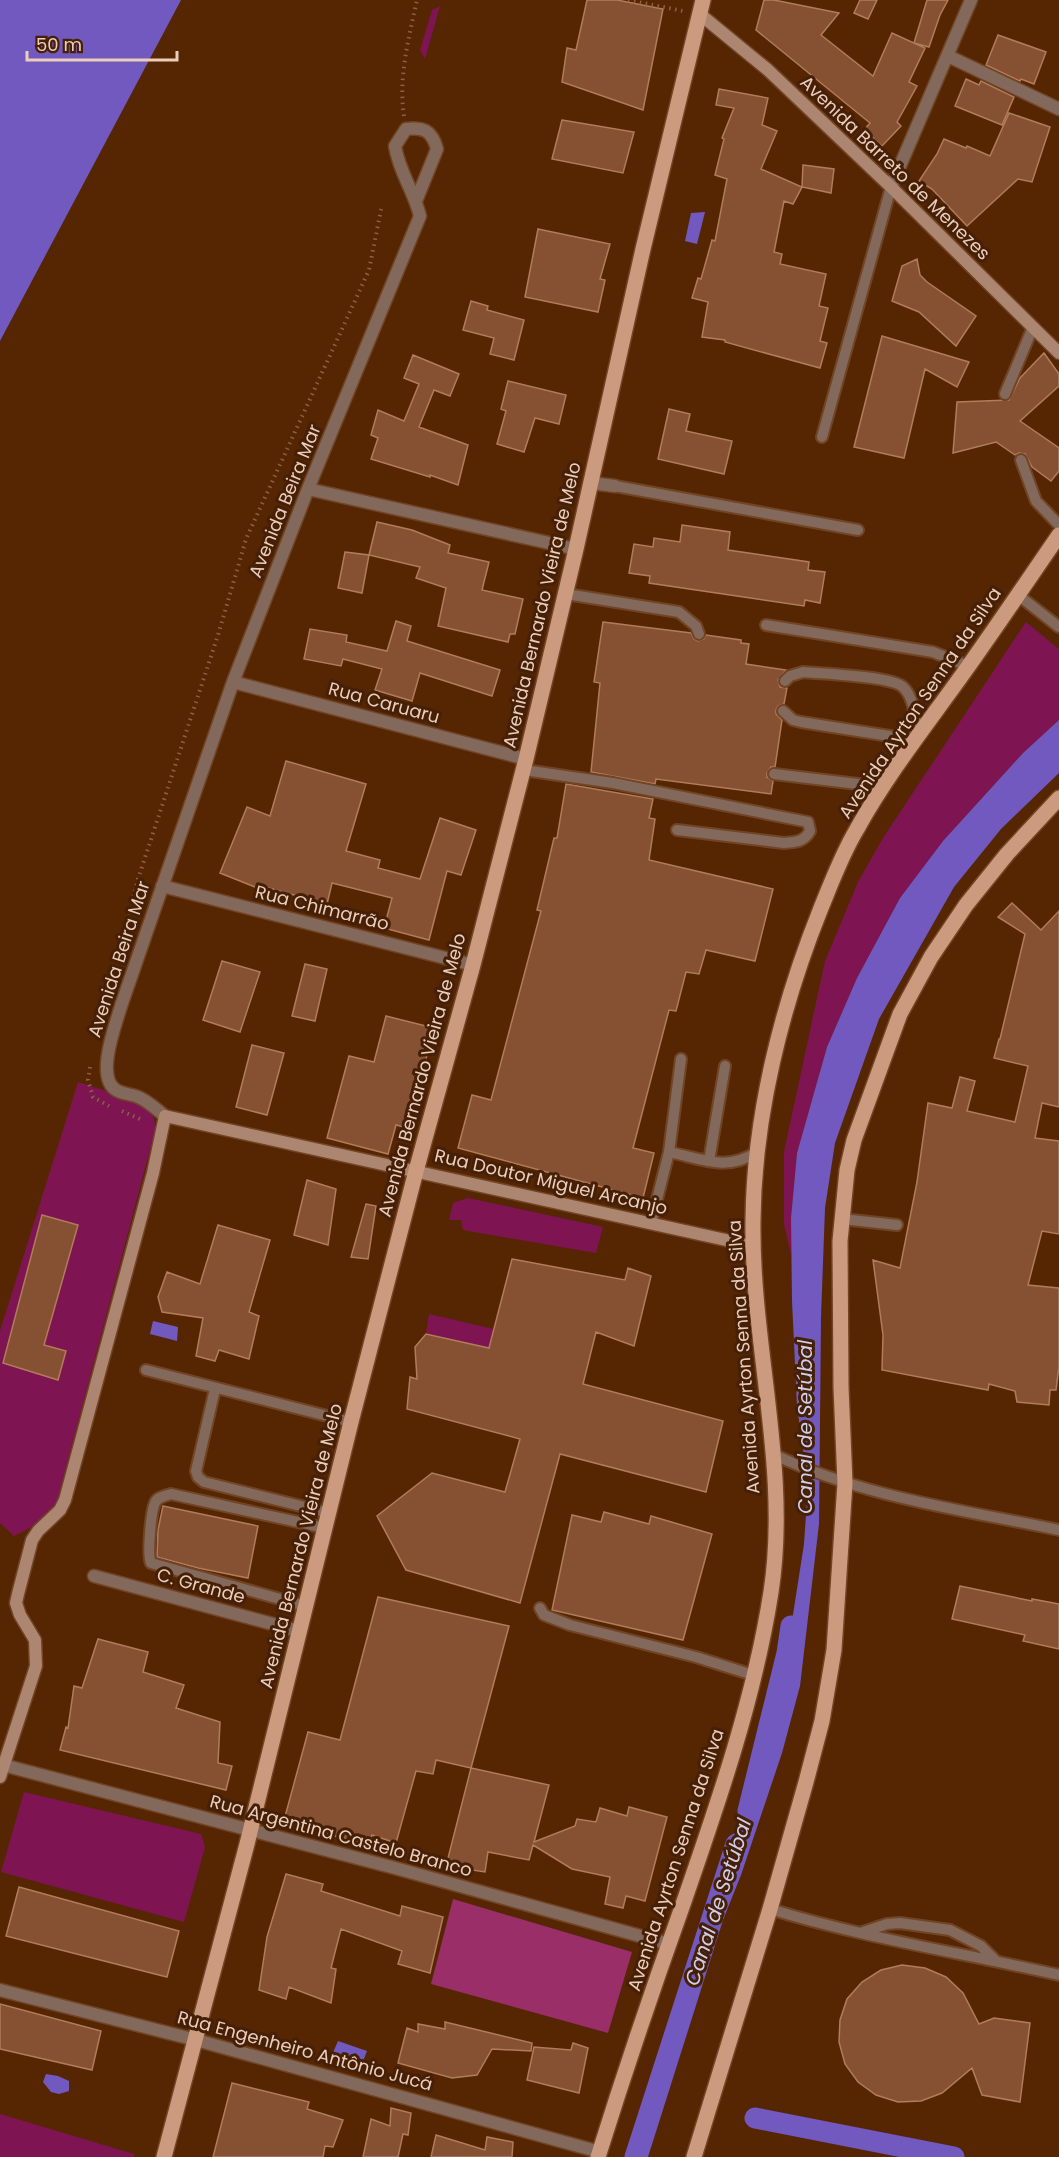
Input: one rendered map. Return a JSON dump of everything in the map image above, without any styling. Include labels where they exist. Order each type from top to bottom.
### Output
[{"type":"main road","name":"Avenida Barreto de Menezes","points":[[702,7],[891,187],[1059,353]]},
{"type":"main road","name":"Avenida Bernardo Vieira de Melo","points":[[164,2157],[250,1830],[416,1171],[525,764],[566,594],[643,249],[702,7]]},
{"type":"main road","name":"Avenida Ayrton Senna da Silva","points":[[599,2155],[731,1763],[771,1593],[776,1547],[773,1454],[757,1308],[753,1245],[754,1189],[758,1152],[766,1089],[776,1044],[801,958],[838,864],[857,828],[883,787],[1059,535]]},
{"type":"main road","points":[[694,2157],[770,1909],[822,1721],[834,1650],[845,1483],[840,1329],[842,1219],[847,1170],[854,1140],[900,1014],[931,957],[966,905],[1007,854],[1059,798]]},
{"type":"main road","points":[[2,1771],[36,1666],[35,1640],[20,1615],[16,1603],[18,1594],[32,1540],[60,1510],[65,1500],[153,1173],[165,1116]]},
{"type":"main road","name":"Rua Doutor Miguel Arcanjo","points":[[165,1116],[753,1245]]},
{"type":"street","points":[[891,187],[971,0]]},
{"type":"street","points":[[948,56],[1059,109]]},
{"type":"street","name":"Avenida Beira Mar","points":[[165,1116],[139,1097],[116,1090],[109,1084],[106,1065],[121,1006],[233,682],[308,489],[420,216],[416,201],[397,163],[395,146],[406,129],[424,129],[435,142],[436,149],[416,201]]},
{"type":"street","points":[[591,483],[615,486]]},
{"type":"street","points":[[308,489],[576,549]]},
{"type":"street","name":"Rua Caruaru","points":[[233,682],[525,764]]},
{"type":"street","name":"Rua Chimarrão","points":[[162,886],[473,965]]},
{"type":"street","name":"C. Grande","points":[[94,1576],[299,1631]]},
{"type":"street","name":"Rua Argentina Castelo Branco","points":[[2,1771],[250,1830],[669,1944]]},
{"type":"street","name":"Rua Engenheiro Antônio Jucá","points":[[0,1990],[196,2040],[599,2155]]},
{"type":"lane","points":[[822,437],[891,187]]},
{"type":"lane","points":[[1005,394],[1033,327]]},
{"type":"lane","points":[[1021,460],[1036,501],[1059,525]]},
{"type":"lane","points":[[615,486],[858,530]]},
{"type":"lane","points":[[566,594],[679,612],[696,626],[699,634]]},
{"type":"lane","points":[[1018,595],[1059,627]]},
{"type":"lane","points":[[766,625],[933,652],[968,666]]},
{"type":"lane","points":[[783,711],[793,720],[801,722],[917,738],[910,697],[903,687],[889,680],[803,672],[790,676],[785,681]]},
{"type":"lane","points":[[525,764],[808,822],[810,831],[806,839],[784,843],[677,830]]},
{"type":"lane","points":[[774,774],[883,787]]},
{"type":"lane","points":[[651,1223],[669,1152],[681,1059]]},
{"type":"lane","points":[[709,1161],[725,1066]]},
{"type":"lane","points":[[669,1152],[724,1164],[736,1163],[758,1152]]},
{"type":"lane","points":[[842,1219],[897,1225]]},
{"type":"lane","points":[[146,1370],[351,1422]]},
{"type":"lane","points":[[215,1389],[196,1471],[198,1477],[204,1482],[327,1521]]},
{"type":"lane","points":[[773,1454],[845,1483],[1059,1530]]},
{"type":"lane","points":[[305,1606],[151,1563],[148,1551],[155,1503],[161,1497],[171,1494],[327,1521]]},
{"type":"lane","points":[[540,1608],[544,1615],[570,1625],[753,1675]]},
{"type":"lane","points":[[770,1909],[799,1918],[1059,1975]]},
{"type":"lane","points":[[863,1932],[887,1924],[900,1923],[950,1930],[981,1946],[996,1961]]},
{"type":"path","points":[[406,129],[402,94],[407,48],[417,0]]},
{"type":"path","points":[[628,0],[664,7]]},
{"type":"path","points":[[113,978],[138,879],[246,539],[369,270],[382,205]]},
{"type":"path","points":[[91,1063],[88,1080],[93,1097],[141,1118],[147,1124]]},
{"type":"shaded area","points":[[440,6],[425,59],[420,50],[432,10]]},
{"type":"shaded area","points":[[1026,622],[1059,649],[1059,720],[1023,753],[943,841],[900,898],[857,978],[827,1047],[797,1153],[791,1254],[784,1224],[784,1152],[825,961],[858,882],[883,838]]},
{"type":"shaded area","points":[[78,1082],[144,1103],[152,1113],[156,1127],[56,1505],[43,1519],[14,1536],[0,1523],[0,1331]]},
{"type":"shaded area","points":[[468,1198],[603,1227],[596,1253],[463,1230],[461,1220],[449,1220],[453,1203]]},
{"type":"shaded area","points":[[429,1314],[502,1331],[498,1350],[426,1334]]},
{"type":"shaded area","points":[[24,1792],[201,1834],[205,1847],[184,1922],[1,1872]]},
{"type":"shaded area","points":[[453,1899],[632,1952],[608,2033],[431,1984]]},
{"type":"shaded area","points":[[0,2114],[134,2154],[134,2157],[0,2157]]},
{"type":"water","points":[[0,0],[181,0],[0,341]]},
{"type":"water","points":[[705,212],[697,244],[685,241],[691,213]]},
{"type":"water","points":[[1059,720],[1059,773],[1001,829],[954,887],[879,1019],[835,1143],[825,1208],[821,1317],[819,1524],[800,1686],[782,1753],[741,1875],[723,1920],[648,2157],[635,2157],[752,1788],[787,1653],[804,1544],[808,1486],[797,1406],[791,1218],[797,1153],[827,1047],[857,978],[900,898],[943,841],[1023,753]]},
{"type":"water","points":[[153,1321],[178,1327],[177,1341],[150,1334]]},
{"type":"water","points":[[338,2041],[367,2051],[362,2064],[332,2055]]},
{"type":"water","points":[[46,2074],[69,2081],[69,2091],[59,2094],[51,2092],[43,2082]]},
{"type":"building","points":[[587,0],[617,0],[663,9],[643,110],[562,82],[567,48],[576,50]]},
{"type":"building","points":[[764,0],[839,13],[821,35],[873,76],[892,33],[925,48],[909,82],[917,86],[897,122],[901,126],[882,146],[864,130],[870,123],[756,30]]},
{"type":"building","points":[[860,0],[877,0],[868,19],[854,13]]},
{"type":"building","points":[[927,0],[948,0],[929,47],[914,43]]},
{"type":"building","points":[[998,35],[1046,52],[1034,84],[1021,79],[1020,81],[986,65]]},
{"type":"building","points":[[966,79],[979,85],[981,81],[1014,97],[1002,125],[955,106]]},
{"type":"building","points":[[719,89],[768,98],[762,125],[777,131],[761,169],[802,187],[793,204],[784,201],[774,252],[782,254],[780,264],[826,274],[819,306],[828,308],[820,341],[827,343],[820,368],[725,342],[725,340],[702,337],[708,302],[692,298],[698,278],[701,279],[712,240],[715,241],[727,179],[715,175],[724,139],[722,138],[734,108],[716,105]]},
{"type":"building","points":[[1009,113],[1050,127],[1032,182],[1018,179],[967,226],[932,189],[919,181],[944,139],[990,156]]},
{"type":"building","points":[[562,120],[634,132],[623,173],[552,159]]},
{"type":"building","points":[[803,165],[834,169],[831,193],[802,187]]},
{"type":"building","points":[[538,229],[610,244],[600,279],[605,280],[598,312],[525,297]]},
{"type":"building","points":[[917,259],[920,275],[927,282],[976,316],[956,346],[919,312],[892,301],[902,266]]},
{"type":"building","points":[[471,301],[488,306],[487,310],[524,320],[514,360],[490,354],[494,338],[463,330]]},
{"type":"building","points":[[882,336],[969,362],[957,387],[925,369],[904,458],[854,447]]},
{"type":"building","points":[[1044,353],[1059,374],[1059,386],[1020,421],[1059,448],[1059,471],[1051,481],[1032,467],[1025,454],[1015,455],[996,442],[953,453],[957,402],[1009,400],[1020,378]]},
{"type":"building","points":[[413,355],[459,374],[450,396],[434,390],[419,427],[468,445],[458,485],[371,459],[378,438],[371,435],[378,410],[404,421],[419,384],[404,378]]},
{"type":"building","points":[[508,381],[566,395],[559,424],[535,418],[524,452],[497,444],[506,411],[501,409]]},
{"type":"building","points":[[669,409],[690,414],[686,431],[732,441],[724,474],[658,459]]},
{"type":"building","points":[[377,522],[412,530],[450,545],[448,553],[489,562],[482,590],[523,599],[515,634],[510,634],[508,642],[438,626],[446,588],[416,578],[420,567],[369,555]]},
{"type":"building","points":[[682,525],[730,532],[728,550],[809,562],[808,570],[825,572],[820,603],[805,600],[804,606],[649,583],[650,576],[629,573],[634,544],[653,547],[654,538],[680,542]]},
{"type":"building","points":[[345,552],[369,555],[362,593],[338,588]]},
{"type":"building","points":[[396,621],[411,626],[407,641],[500,670],[492,696],[420,673],[412,701],[375,690],[382,669],[343,659],[341,666],[304,659],[310,629],[347,635],[346,642],[387,651]]},
{"type":"building","points":[[603,622],[691,633],[698,641],[704,639],[706,635],[741,640],[741,643],[749,644],[746,664],[786,670],[778,680],[780,687],[787,688],[784,704],[778,706],[776,710],[776,714],[782,720],[775,767],[771,767],[767,773],[767,777],[773,781],[771,794],[656,779],[655,784],[591,772],[600,683],[594,682]]},
{"type":"building","points":[[286,761],[366,784],[346,851],[380,860],[378,868],[420,879],[440,818],[476,830],[461,875],[447,871],[429,940],[384,928],[392,898],[332,883],[327,904],[261,886],[260,889],[220,873],[247,807],[270,816]]},
{"type":"building","points":[[566,784],[653,799],[649,818],[655,819],[649,860],[773,889],[755,961],[706,950],[699,974],[686,972],[676,1011],[669,1010],[633,1148],[654,1153],[643,1198],[458,1148],[472,1095],[491,1100],[541,911],[537,910],[554,838],[557,838]]},
{"type":"building","points":[[1012,903],[1041,930],[1059,911],[1059,1107],[1042,1103],[1035,1138],[1059,1141],[1059,1234],[1042,1231],[1028,1285],[1059,1288],[1059,1366],[1056,1390],[1050,1390],[1049,1405],[1017,1402],[1015,1391],[989,1384],[988,1390],[882,1370],[883,1335],[873,1260],[900,1268],[917,1182],[928,1103],[952,1108],[960,1077],[975,1081],[967,1111],[1015,1122],[1028,1066],[994,1058],[1025,934],[998,917]]},
{"type":"building","points":[[222,961],[260,972],[240,1032],[203,1020]]},
{"type":"building","points":[[305,964],[327,969],[315,1021],[292,1016]]},
{"type":"building","points":[[386,1016],[434,1028],[408,1128],[396,1125],[388,1154],[327,1138],[349,1056],[374,1062]]},
{"type":"building","points":[[252,1045],[284,1053],[267,1115],[236,1107]]},
{"type":"building","points":[[307,1180],[336,1189],[328,1245],[294,1235]]},
{"type":"building","points":[[366,1204],[376,1206],[368,1259],[351,1257]]},
{"type":"building","points":[[42,1215],[78,1225],[44,1345],[66,1351],[58,1380],[3,1363]]},
{"type":"building","points":[[218,1225],[270,1240],[249,1312],[259,1316],[249,1359],[219,1350],[215,1361],[196,1356],[203,1318],[162,1312],[158,1297],[167,1272],[200,1284]]},
{"type":"building","points":[[512,1259],[625,1280],[628,1268],[651,1276],[634,1346],[596,1332],[583,1384],[723,1421],[706,1492],[560,1454],[520,1603],[406,1570],[377,1516],[432,1473],[505,1492],[520,1439],[407,1409],[410,1377],[417,1379],[415,1347],[426,1334],[489,1348]]},
{"type":"building","points":[[163,1506],[258,1526],[248,1578],[157,1557],[158,1530]]},
{"type":"building","points":[[604,1512],[649,1524],[651,1516],[712,1534],[683,1640],[552,1610],[572,1515],[601,1522]]},
{"type":"building","points":[[960,1586],[1032,1601],[1032,1599],[1059,1604],[1059,1649],[1023,1641],[1025,1635],[952,1619]]},
{"type":"building","points":[[378,1597],[509,1626],[471,1768],[436,1760],[433,1774],[416,1771],[396,1843],[372,1835],[369,1844],[283,1824],[308,1732],[340,1740]]},
{"type":"building","points":[[98,1639],[148,1652],[143,1672],[184,1685],[176,1708],[220,1722],[218,1763],[232,1766],[226,1790],[60,1750],[66,1727],[68,1728],[74,1686],[82,1688]]},
{"type":"building","points":[[471,1768],[549,1785],[534,1842],[575,1826],[577,1819],[596,1822],[600,1808],[627,1816],[629,1807],[667,1817],[645,1901],[626,1896],[623,1908],[605,1904],[610,1877],[572,1869],[533,1845],[529,1860],[488,1852],[485,1872],[466,1869],[447,1862]]},
{"type":"building","points":[[286,1874],[323,1884],[321,1891],[400,1916],[402,1906],[443,1917],[430,1973],[398,1964],[402,1951],[341,1929],[331,1968],[336,1969],[331,2003],[289,1987],[286,1999],[259,1990],[267,1937]]},
{"type":"building","points":[[19,1887],[179,1931],[167,1977],[6,1936]]},
{"type":"building","points":[[902,1965],[925,1968],[946,1977],[963,1993],[979,2024],[994,2018],[1030,2023],[1020,2102],[982,2095],[972,2068],[942,2093],[921,2101],[898,2102],[876,2095],[858,2082],[845,2064],[839,2042],[840,2020],[847,1999],[862,1982],[881,1970]]},
{"type":"building","points":[[0,2004],[101,2031],[92,2070],[0,2049]]},
{"type":"building","points":[[445,2022],[532,2043],[531,2051],[492,2049],[477,2075],[452,2078],[398,2063],[407,2028],[418,2032],[418,2024],[445,2029]]},
{"type":"building","points":[[573,2043],[588,2048],[579,2093],[527,2080],[534,2047],[571,2050]]},
{"type":"building","points":[[232,2083],[309,2102],[307,2109],[343,2120],[333,2147],[325,2146],[323,2157],[213,2157]]},
{"type":"building","points":[[391,2108],[411,2113],[408,2135],[403,2134],[398,2157],[363,2157],[371,2119],[390,2126]]},
{"type":"building","points":[[436,2135],[485,2150],[487,2137],[513,2142],[512,2157],[431,2157]]},
{"type":"waterway","name":"Canal de Setúbal","points":[[748,1811],[787,1653],[791,1626]]},
{"type":"waterway","name":"Canal de Setúbal","points":[[635,2157],[736,1844]]},
{"type":"waterway","points":[[755,2118],[954,2157]]}]
